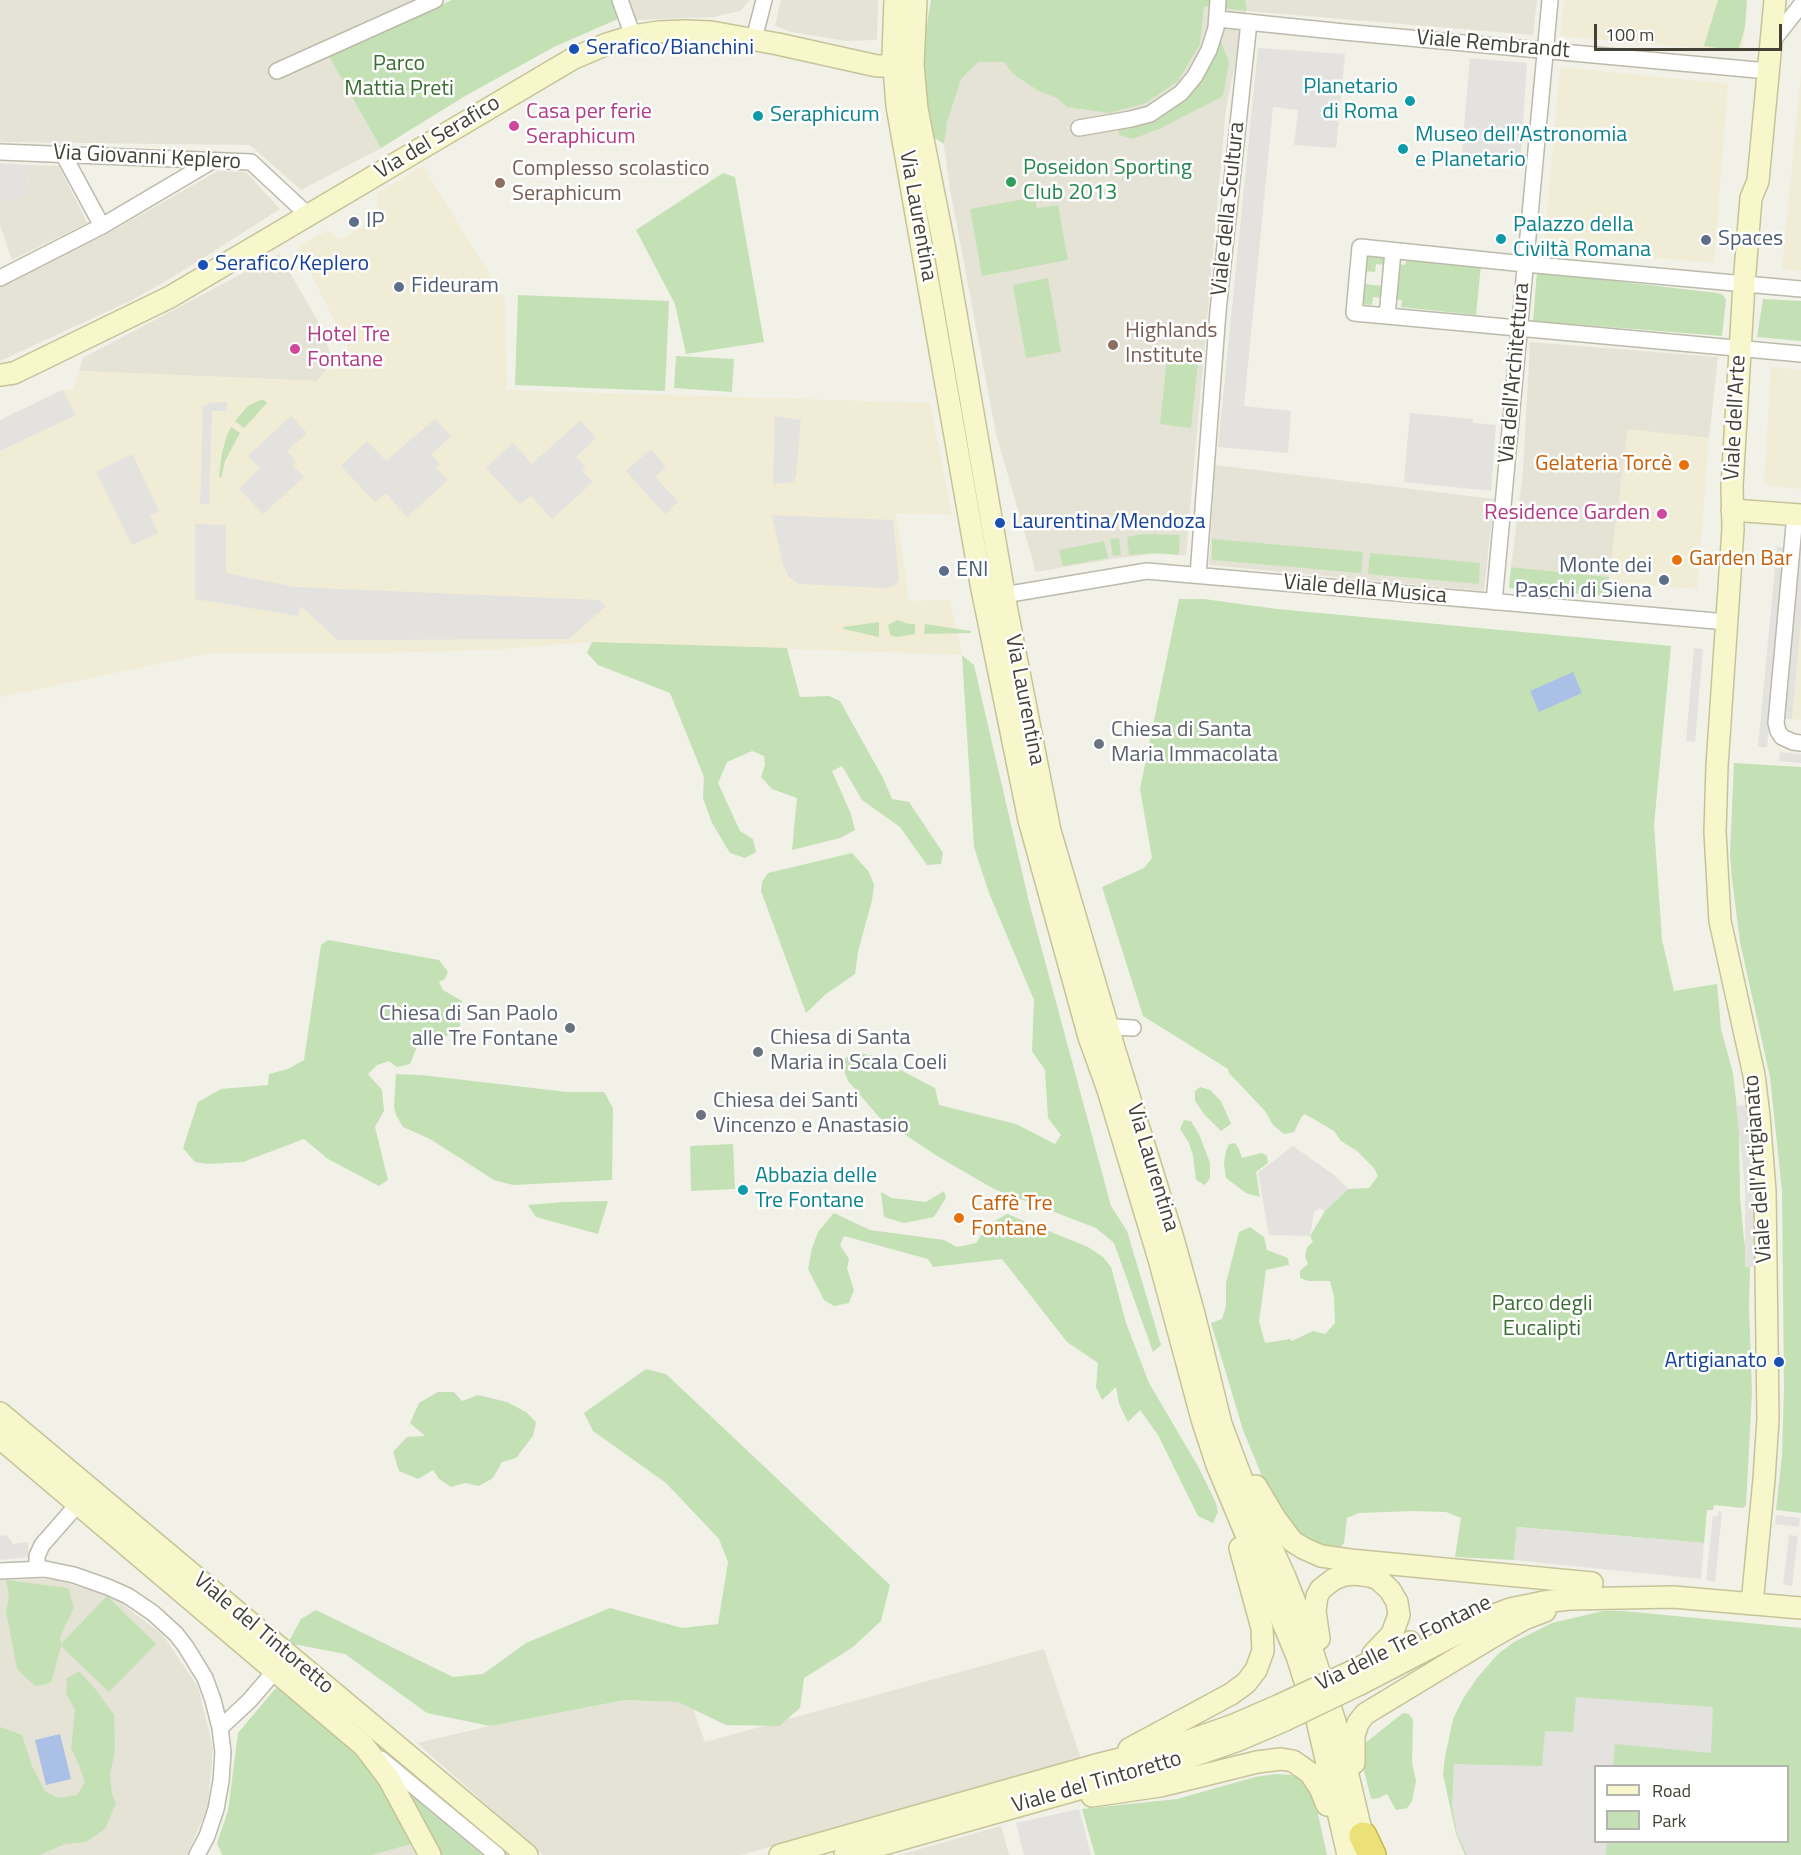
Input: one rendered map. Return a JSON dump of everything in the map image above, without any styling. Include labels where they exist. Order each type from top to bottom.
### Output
[{"type":"main road","name":"Via Laurentina","points":[[895,0],[903,66],[917,109],[945,250],[972,470],[981,584],[1029,820],[1098,1032],[1172,1234],[1221,1424],[1250,1501],[1298,1608],[1336,1725],[1351,1787],[1359,1846]]},
{"type":"main road","name":"Via Laurentina","points":[[903,66],[916,0]]},
{"type":"main road","name":"Viale dell'Arte","points":[[1717,766],[1733,530],[1732,510],[1744,285],[1751,198],[1758,181],[1775,0]]},
{"type":"main road","name":"Via del Serafico","points":[[0,389],[7,374],[170,297],[574,58],[600,46],[633,36],[684,31],[754,39],[871,65],[903,66]]},
{"type":"main road","name":"Via Laurentina","points":[[972,470],[1004,595],[1050,831],[1098,1032],[1108,1090],[1159,1259],[1193,1389],[1217,1465],[1297,1656],[1359,1846]]},
{"type":"main road","points":[[1732,510],[1798,515]]},
{"type":"main road","name":"Viale dell'Artigianato","points":[[1717,766],[1715,845],[1718,901],[1724,945],[1754,1076],[1765,1191],[1768,1419],[1752,1604]]},
{"type":"main road","name":"Viale del Tintoretto","points":[[0,1413],[85,1497],[282,1663],[527,1855]]},
{"type":"main road","points":[[1221,1424],[1279,1525],[1292,1541],[1308,1551],[1333,1558],[1596,1591]]},
{"type":"main road","name":"Viale del Tintoretto","points":[[0,1438],[85,1497]]},
{"type":"main road","points":[[1096,1765],[1231,1694],[1249,1680],[1259,1663],[1264,1647],[1261,1620],[1217,1465]]},
{"type":"main road","points":[[1336,1725],[1316,1627],[1315,1607],[1317,1596],[1324,1586],[1339,1577],[1355,1574],[1370,1576],[1385,1584],[1397,1602],[1399,1615],[1395,1629],[1388,1640],[1356,1678]]},
{"type":"main road","points":[[1351,1787],[1354,1736],[1358,1723],[1365,1714],[1492,1636],[1524,1619],[1596,1591]]},
{"type":"main road","name":"Via delle Tre Fontane","points":[[1282,1712],[1500,1612],[1521,1606],[1596,1591],[1801,1608]]},
{"type":"main road","name":"Viale del Tintoretto","points":[[282,1663],[364,1746],[389,1779],[430,1855]]},
{"type":"main road","name":"Viale del Tintoretto","points":[[845,1855],[903,1829],[1096,1765],[1160,1750],[1282,1712]]},
{"type":"main road","name":"Viale del Tintoretto","points":[[780,1855],[1029,1803],[1212,1750],[1282,1712]]},
{"type":"main road","points":[[1029,1803],[1153,1788],[1257,1762],[1281,1759],[1299,1764],[1314,1777],[1332,1816],[1359,1846]]},
{"type":"street","points":[[277,71],[435,0]]},
{"type":"street","points":[[620,0],[633,36]]},
{"type":"street","points":[[754,39],[764,0]]},
{"type":"street","points":[[1079,128],[1150,114],[1181,93],[1192,81],[1214,38],[1218,19],[1218,0]]},
{"type":"street","name":"Via dell'Architettura","points":[[1494,602],[1550,0]]},
{"type":"street","points":[[1771,43],[1796,11],[1792,0]]},
{"type":"street","name":"Viale Rembrandt","points":[[1218,19],[1768,70]]},
{"type":"street","name":"Viale della Scultura","points":[[1198,575],[1218,311],[1249,22]]},
{"type":"street","name":"Via Giovanni Keplero","points":[[0,152],[251,162],[309,216]]},
{"type":"street","points":[[63,154],[102,226]]},
{"type":"street","points":[[0,278],[102,226],[212,161]]},
{"type":"street","points":[[1801,289],[1360,247],[1354,314],[1801,354]]},
{"type":"street","points":[[1387,316],[1393,251]]},
{"type":"street","points":[[1798,515],[1776,720],[1782,737],[1801,743]]},
{"type":"street","name":"Viale della Musica","points":[[1004,595],[1147,572],[1727,622]]},
{"type":"street","points":[[981,584],[994,593],[1004,595]]},
{"type":"street","points":[[1098,1032],[1132,1028]]},
{"type":"street","points":[[37,1569],[37,1556],[42,1545],[85,1497]]},
{"type":"street","points":[[0,1571],[37,1569],[74,1575],[108,1587],[134,1600],[159,1617],[181,1640],[199,1667],[213,1700],[220,1728],[223,1761],[220,1790],[210,1827],[197,1855]]},
{"type":"street","points":[[220,1728],[249,1701],[282,1663]]},
{"type":"street","points":[[364,1746],[497,1855]]},
{"type":"shaded area","points":[[0,0],[418,0],[277,78],[328,55],[381,148],[301,190],[250,145],[0,142]]},
{"type":"shaded area","points":[[627,0],[750,0],[740,11],[714,17],[635,20]]},
{"type":"shaded area","points":[[781,0],[878,0],[877,40],[846,41],[791,32],[775,26]]},
{"type":"shaded area","points":[[938,0],[1537,0],[1533,35],[1246,11],[1226,108],[1186,555],[1152,554],[1036,572],[996,434],[950,189],[941,124]]},
{"type":"shaded area","points":[[1564,0],[1747,0],[1743,52],[1560,36]]},
{"type":"shaded area","points":[[1258,48],[1345,54],[1336,148],[1294,145],[1298,110],[1273,107],[1244,406],[1291,411],[1288,453],[1218,447]]},
{"type":"shaded area","points":[[1470,58],[1527,63],[1520,168],[1461,163]]},
{"type":"shaded area","points":[[1560,67],[1728,84],[1714,263],[1544,248]]},
{"type":"shaded area","points":[[1801,74],[1801,271],[1782,269]]},
{"type":"shaded area","points":[[0,163],[29,165],[28,193],[0,203]]},
{"type":"shaded area","points":[[29,165],[59,166],[87,223],[12,260],[0,225],[0,203],[28,192]]},
{"type":"shaded area","points":[[423,166],[505,300],[507,390],[930,403],[952,515],[896,513],[909,601],[950,600],[962,655],[592,642],[488,650],[383,653],[210,653],[0,697],[0,420],[62,390],[73,391],[79,371],[317,381],[326,370],[351,368],[348,347],[297,247],[327,231],[342,239],[379,216],[377,193]]},
{"type":"shaded area","points":[[218,171],[246,172],[280,209],[168,280],[132,300],[0,361],[0,287],[107,234]]},
{"type":"shaded area","points":[[279,254],[323,330],[329,350],[331,361],[323,366],[326,370],[317,381],[79,371],[83,358]]},
{"type":"shaded area","points":[[1530,342],[1718,357],[1709,438],[1628,430],[1609,577],[1511,567],[1523,471]]},
{"type":"shaded area","points":[[1771,367],[1801,370],[1801,489],[1764,485]]},
{"type":"shaded area","points":[[62,390],[76,415],[0,451],[0,420]]},
{"type":"shaded area","points":[[211,402],[227,402],[227,411],[212,411],[209,504],[200,504],[203,407]]},
{"type":"shaded area","points":[[1410,413],[1473,419],[1473,423],[1496,425],[1491,491],[1404,482]]},
{"type":"shaded area","points":[[291,416],[307,433],[287,451],[296,462],[292,465],[304,477],[263,514],[239,489],[260,468],[248,456]]},
{"type":"shaded area","points":[[775,416],[801,420],[796,476],[793,482],[773,484]]},
{"type":"shaded area","points":[[435,419],[451,436],[431,454],[440,465],[436,468],[448,480],[407,517],[386,493],[375,502],[341,466],[367,441],[386,461]]},
{"type":"shaded area","points":[[580,421],[596,438],[576,457],[586,467],[582,471],[593,482],[552,519],[531,496],[520,504],[486,468],[513,443],[532,464]]},
{"type":"shaded area","points":[[1628,429],[1709,438],[1697,589],[1620,583],[1609,577]]},
{"type":"shaded area","points":[[651,449],[666,467],[655,477],[678,502],[665,514],[626,471]]},
{"type":"shaded area","points":[[132,454],[159,511],[150,516],[158,533],[132,545],[96,472]]},
{"type":"shaded area","points":[[1215,465],[1494,499],[1484,591],[1209,565]]},
{"type":"shaded area","points":[[772,515],[893,520],[899,579],[896,585],[885,588],[799,584],[789,577],[783,565]]},
{"type":"shaded area","points":[[195,524],[226,525],[226,573],[296,587],[598,600],[606,606],[569,639],[338,640],[301,606],[298,616],[195,599]]},
{"type":"shaded area","points":[[1777,547],[1786,548],[1767,747],[1758,747]]},
{"type":"shaded area","points":[[1799,548],[1801,549],[1801,621],[1792,719],[1783,719]]},
{"type":"shaded area","points":[[1801,613],[1801,720],[1792,719]]},
{"type":"shaded area","points":[[1694,648],[1703,649],[1695,742],[1686,741]]},
{"type":"shaded area","points":[[1780,752],[1801,754],[1801,763],[1779,761]]},
{"type":"shaded area","points":[[1746,1105],[1754,1186],[1755,1267],[1745,1267],[1745,1186],[1736,1106]]},
{"type":"shaded area","points":[[1293,1146],[1334,1175],[1348,1189],[1325,1211],[1319,1208],[1314,1212],[1310,1236],[1269,1235],[1258,1173]]},
{"type":"shaded area","points":[[1719,1511],[1722,1512],[1715,1582],[1706,1580],[1713,1516],[1717,1516]]},
{"type":"shaded area","points":[[1776,1515],[1800,1518],[1799,1527],[1775,1524]]},
{"type":"shaded area","points":[[1517,1527],[1704,1543],[1701,1579],[1514,1560]]},
{"type":"shaded area","points":[[7,1535],[13,1544],[28,1542],[29,1557],[0,1560],[0,1536]]},
{"type":"shaded area","points":[[1789,1535],[1798,1536],[1792,1586],[1783,1584]]},
{"type":"shaded area","points":[[53,1579],[113,1597],[163,1635],[198,1687],[213,1747],[208,1806],[187,1855],[0,1855],[0,1580]]},
{"type":"shaded area","points":[[1044,1649],[1081,1759],[741,1855],[543,1855],[417,1743],[490,1726],[625,1700],[678,1702],[693,1709],[705,1742]]},
{"type":"shaded area","points":[[1576,1697],[1713,1707],[1711,1753],[1615,1744],[1613,1765],[1594,1765],[1594,1843],[1607,1843],[1606,1855],[1467,1855],[1457,1834],[1452,1805],[1454,1764],[1542,1766],[1545,1731],[1573,1732]]},
{"type":"shaded area","points":[[1079,1809],[1091,1855],[1024,1855],[1016,1823]]},
{"type":"shaded area","points":[[1001,1826],[1009,1855],[899,1855]]},
{"type":"shaded area","points":[[411,1844],[418,1855],[372,1855]]},
{"type":"green space","name":"Parco Mattia Preti","points":[[452,0],[614,0],[620,18],[554,47],[465,96],[381,148],[328,55]]},
{"type":"green space","points":[[931,0],[1245,0],[1247,11],[1204,6],[1200,44],[1178,81],[1146,103],[1109,113],[1067,107],[1057,98],[1039,91],[1013,74],[1004,62],[978,62],[961,79],[947,122],[944,144],[932,136],[922,54]]},
{"type":"green space","points":[[1718,0],[1747,0],[1745,27],[1738,51],[1704,46]]},
{"type":"green space","points":[[1220,39],[1229,62],[1223,96],[1161,128],[1133,139],[1119,135],[1117,119],[1153,111],[1198,67]]},
{"type":"green space","points":[[723,173],[735,177],[764,342],[686,354],[675,304],[636,230]]},
{"type":"green space","points":[[1035,197],[1037,208],[1058,205],[1068,260],[982,276],[970,209]]},
{"type":"green space","points":[[1366,253],[1385,255],[1384,265],[1376,264],[1375,272],[1364,271]]},
{"type":"green space","points":[[1407,257],[1481,265],[1476,315],[1401,307],[1402,300],[1394,299],[1398,264],[1405,265]]},
{"type":"green space","points":[[1537,272],[1723,295],[1726,300],[1722,336],[1533,321]]},
{"type":"green space","points":[[1048,278],[1061,352],[1026,358],[1013,285]]},
{"type":"green space","points":[[1364,284],[1382,286],[1381,298],[1373,297],[1372,305],[1361,304]]},
{"type":"green space","points":[[518,295],[669,301],[665,391],[515,385]]},
{"type":"green space","points":[[1763,299],[1801,301],[1801,341],[1757,337]]},
{"type":"green space","points":[[1168,350],[1199,353],[1191,428],[1160,424]]},
{"type":"green space","points":[[676,356],[734,359],[732,392],[674,388]]},
{"type":"green space","points":[[260,400],[267,403],[244,428],[235,421],[248,406]]},
{"type":"green space","points":[[231,427],[240,433],[225,461],[221,479],[219,475],[222,453]]},
{"type":"green space","points":[[1143,534],[1180,535],[1179,555],[1158,553],[1129,555],[1127,537]]},
{"type":"green space","points":[[1119,538],[1121,555],[1113,556],[1110,539]]},
{"type":"green space","points":[[1212,539],[1363,552],[1361,573],[1212,560]]},
{"type":"green space","points":[[1104,541],[1108,558],[1063,566],[1059,550]]},
{"type":"green space","points":[[1370,553],[1480,563],[1479,584],[1368,574]]},
{"type":"green space","points":[[1511,567],[1609,577],[1607,596],[1509,588]]},
{"type":"green space","name":"Parco degli Eucalipti","points":[[1179,599],[1204,599],[1277,609],[1671,646],[1654,825],[1662,940],[1674,991],[1717,984],[1721,1029],[1733,1073],[1739,1126],[1740,1196],[1744,1240],[1750,1270],[1752,1392],[1746,1505],[1743,1508],[1714,1505],[1713,1510],[1707,1510],[1704,1543],[1517,1527],[1514,1560],[1455,1557],[1461,1518],[1446,1512],[1412,1511],[1359,1513],[1347,1518],[1344,1543],[1338,1550],[1303,1539],[1271,1498],[1243,1430],[1211,1323],[1222,1319],[1226,1306],[1226,1283],[1239,1232],[1250,1227],[1264,1237],[1267,1250],[1288,1258],[1289,1265],[1266,1270],[1259,1321],[1265,1343],[1290,1339],[1292,1341],[1313,1331],[1325,1334],[1335,1323],[1334,1297],[1330,1281],[1309,1281],[1300,1278],[1300,1271],[1308,1264],[1305,1256],[1307,1247],[1313,1242],[1310,1236],[1325,1211],[1348,1189],[1369,1188],[1378,1176],[1374,1168],[1357,1151],[1341,1141],[1334,1131],[1305,1114],[1294,1132],[1284,1134],[1273,1125],[1265,1111],[1229,1073],[1228,1069],[1143,1016],[1102,887],[1144,868],[1152,858],[1140,789]]},
{"type":"green space","points":[[897,620],[915,624],[915,634],[897,637],[890,635],[888,625]]},
{"type":"green space","points":[[879,622],[879,637],[843,627]]},
{"type":"green space","points":[[925,624],[971,631],[971,633],[924,634]]},
{"type":"green space","points":[[592,642],[787,648],[800,697],[829,696],[840,701],[883,778],[892,799],[909,802],[943,853],[941,864],[927,865],[900,827],[862,800],[842,766],[832,771],[851,814],[855,830],[840,838],[792,850],[797,798],[772,789],[761,777],[765,765],[764,756],[752,751],[727,762],[718,783],[740,831],[753,839],[756,852],[745,858],[730,853],[712,823],[703,798],[704,777],[670,693],[598,665],[587,653]]},
{"type":"green space","points":[[962,655],[974,665],[1029,902],[1111,1206],[1127,1231],[1161,1345],[1153,1352],[1114,1243],[1096,1228],[994,1189],[937,1156],[879,1117],[848,1081],[841,1061],[855,1052],[874,1056],[935,1088],[939,1105],[1016,1124],[1055,1144],[1061,1135],[1048,1118],[1045,1070],[1032,1051],[1034,1000],[989,893],[974,847]]},
{"type":"green space","points":[[1734,763],[1801,767],[1801,1513],[1776,1510],[1782,1456],[1784,1388],[1782,1191],[1770,1077],[1740,942],[1732,879],[1730,854]]},
{"type":"green space","points":[[852,853],[869,872],[874,885],[855,974],[826,994],[806,1013],[761,891],[762,882],[768,873]]},
{"type":"green space","points":[[328,940],[439,960],[448,972],[445,979],[439,982],[443,990],[462,1001],[460,1026],[437,1043],[418,1044],[410,1064],[397,1067],[389,1061],[377,1065],[368,1074],[382,1090],[384,1111],[375,1127],[388,1180],[379,1186],[328,1159],[304,1139],[243,1162],[207,1164],[195,1162],[183,1148],[198,1102],[221,1089],[268,1085],[269,1074],[288,1069],[304,1060],[321,945]]},
{"type":"green space","points":[[396,1074],[567,1092],[604,1092],[613,1108],[612,1180],[513,1185],[494,1180],[430,1139],[403,1127],[394,1107]]},
{"type":"green space","points":[[1200,1087],[1210,1090],[1221,1101],[1231,1124],[1221,1131],[1195,1101],[1195,1091]]},
{"type":"green space","points":[[1184,1120],[1191,1121],[1199,1134],[1210,1163],[1210,1178],[1205,1185],[1196,1180],[1193,1155],[1180,1129]]},
{"type":"green space","points":[[1235,1143],[1242,1158],[1262,1153],[1267,1156],[1268,1163],[1256,1172],[1260,1197],[1246,1193],[1226,1178],[1224,1163],[1226,1151],[1229,1144]]},
{"type":"green space","points":[[733,1144],[735,1189],[691,1191],[690,1146]]},
{"type":"green space","points":[[944,1191],[946,1198],[934,1217],[904,1223],[884,1217],[881,1192],[892,1198],[926,1202]]},
{"type":"green space","points":[[608,1201],[598,1234],[536,1217],[528,1205],[564,1202]]},
{"type":"green space","points":[[834,1213],[870,1230],[944,1240],[957,1247],[976,1243],[988,1225],[1007,1214],[1088,1247],[1103,1257],[1111,1267],[1126,1323],[1149,1383],[1199,1468],[1216,1503],[1218,1512],[1213,1523],[1198,1516],[1158,1435],[1140,1410],[1128,1422],[1119,1404],[1116,1387],[1102,1400],[1096,1387],[1098,1363],[1067,1342],[1002,1259],[933,1267],[928,1259],[844,1236],[840,1245],[849,1259],[847,1268],[854,1290],[849,1303],[834,1306],[824,1300],[808,1269],[818,1232]]},
{"type":"green space","points":[[646,1369],[666,1374],[890,1585],[881,1621],[853,1647],[804,1678],[800,1708],[779,1726],[726,1725],[678,1702],[625,1700],[490,1726],[427,1713],[345,1654],[288,1643],[301,1619],[316,1610],[453,1677],[483,1674],[526,1643],[610,1608],[682,1628],[718,1624],[728,1562],[719,1539],[666,1483],[593,1431],[584,1413]]},
{"type":"green space","points":[[438,1392],[454,1392],[462,1401],[478,1395],[507,1402],[526,1412],[536,1422],[533,1436],[516,1458],[502,1462],[493,1478],[479,1486],[465,1483],[451,1487],[439,1479],[433,1470],[418,1479],[399,1471],[393,1452],[407,1437],[425,1436],[410,1423],[419,1403]]},
{"type":"green space","points":[[6,1580],[68,1588],[74,1607],[60,1637],[61,1644],[107,1596],[156,1644],[109,1692],[61,1646],[51,1683],[35,1686],[17,1669],[6,1611],[9,1596]]},
{"type":"green space","points":[[1603,1611],[1801,1628],[1801,1855],[1465,1855],[1456,1834],[1443,1774],[1453,1719],[1477,1678],[1498,1654],[1514,1642],[1552,1623]]},
{"type":"green space","points":[[292,1669],[513,1855],[507,1855],[290,1672]]},
{"type":"green space","points":[[79,1671],[114,1715],[115,1750],[110,1775],[112,1794],[116,1803],[105,1829],[86,1842],[65,1844],[40,1855],[0,1855],[0,1727],[22,1735],[32,1766],[45,1791],[58,1798],[77,1795],[85,1782],[71,1748],[75,1710],[66,1693],[67,1678]]},
{"type":"green space","points":[[278,1688],[354,1753],[378,1780],[411,1844],[372,1855],[222,1855],[217,1843],[228,1811],[238,1733]]},
{"type":"green space","points":[[1403,1713],[1409,1714],[1413,1720],[1412,1763],[1416,1781],[1412,1801],[1407,1808],[1396,1810],[1387,1794],[1371,1799],[1361,1758],[1364,1744]]},
{"type":"green space","points":[[1276,1774],[1291,1775],[1305,1781],[1314,1796],[1327,1855],[1095,1855],[1082,1809],[1177,1799],[1255,1777]]},
{"type":"green space","points":[[409,1796],[414,1798],[483,1855],[437,1855]]},
{"type":"water","points":[[1573,672],[1582,693],[1539,712],[1530,691]]},
{"type":"water","points":[[60,1734],[71,1779],[46,1785],[35,1740]]},
{"type":"place","name":"Serafico/Bianchini","points":[[574,49]]},
{"type":"place","name":"Planetario di Roma","points":[[1410,101]]},
{"type":"place","name":"Seraphicum","points":[[758,116]]},
{"type":"place","name":"Casa per ferie Seraphicum","points":[[514,126]]},
{"type":"place","name":"Museo dell'Astronomia e Planetario","points":[[1403,149]]},
{"type":"place","name":"Poseidon Sporting Club 2013","points":[[1011,182]]},
{"type":"place","name":"Complesso scolastico Seraphicum","points":[[500,183]]},
{"type":"place","name":"IP","points":[[354,222]]},
{"type":"place","name":"Palazzo della Civiltà Romana","points":[[1501,239]]},
{"type":"place","name":"Spaces","points":[[1706,240]]},
{"type":"place","name":"Serafico/Keplero","points":[[203,265]]},
{"type":"place","name":"Fideuram","points":[[399,287]]},
{"type":"place","name":"Highlands Institute","points":[[1113,345]]},
{"type":"place","name":"Hotel Tre Fontane","points":[[295,349]]},
{"type":"place","name":"Gelateria Torcè","points":[[1684,465]]},
{"type":"place","name":"Residence Garden","points":[[1662,514]]},
{"type":"place","name":"Laurentina/Mendoza","points":[[1000,523]]},
{"type":"place","name":"Garden Bar","points":[[1677,560]]},
{"type":"place","name":"ENI","points":[[944,571]]},
{"type":"place","name":"Monte dei Paschi di Siena","points":[[1664,580]]},
{"type":"place","name":"Chiesa di Santa Maria Immacolata","points":[[1099,744]]},
{"type":"place","name":"Chiesa di San Paolo alle Tre Fontane","points":[[570,1028]]},
{"type":"place","name":"Chiesa di Santa Maria in Scala Coeli","points":[[758,1052]]},
{"type":"place","name":"Chiesa dei Santi Vincenzo e Anastasio","points":[[701,1115]]},
{"type":"place","name":"Abbazia delle Tre Fontane","points":[[743,1190]]},
{"type":"place","name":"Caffè Tre Fontane","points":[[959,1218]]},
{"type":"place","name":"Artigianato","points":[[1779,1362]]}]
